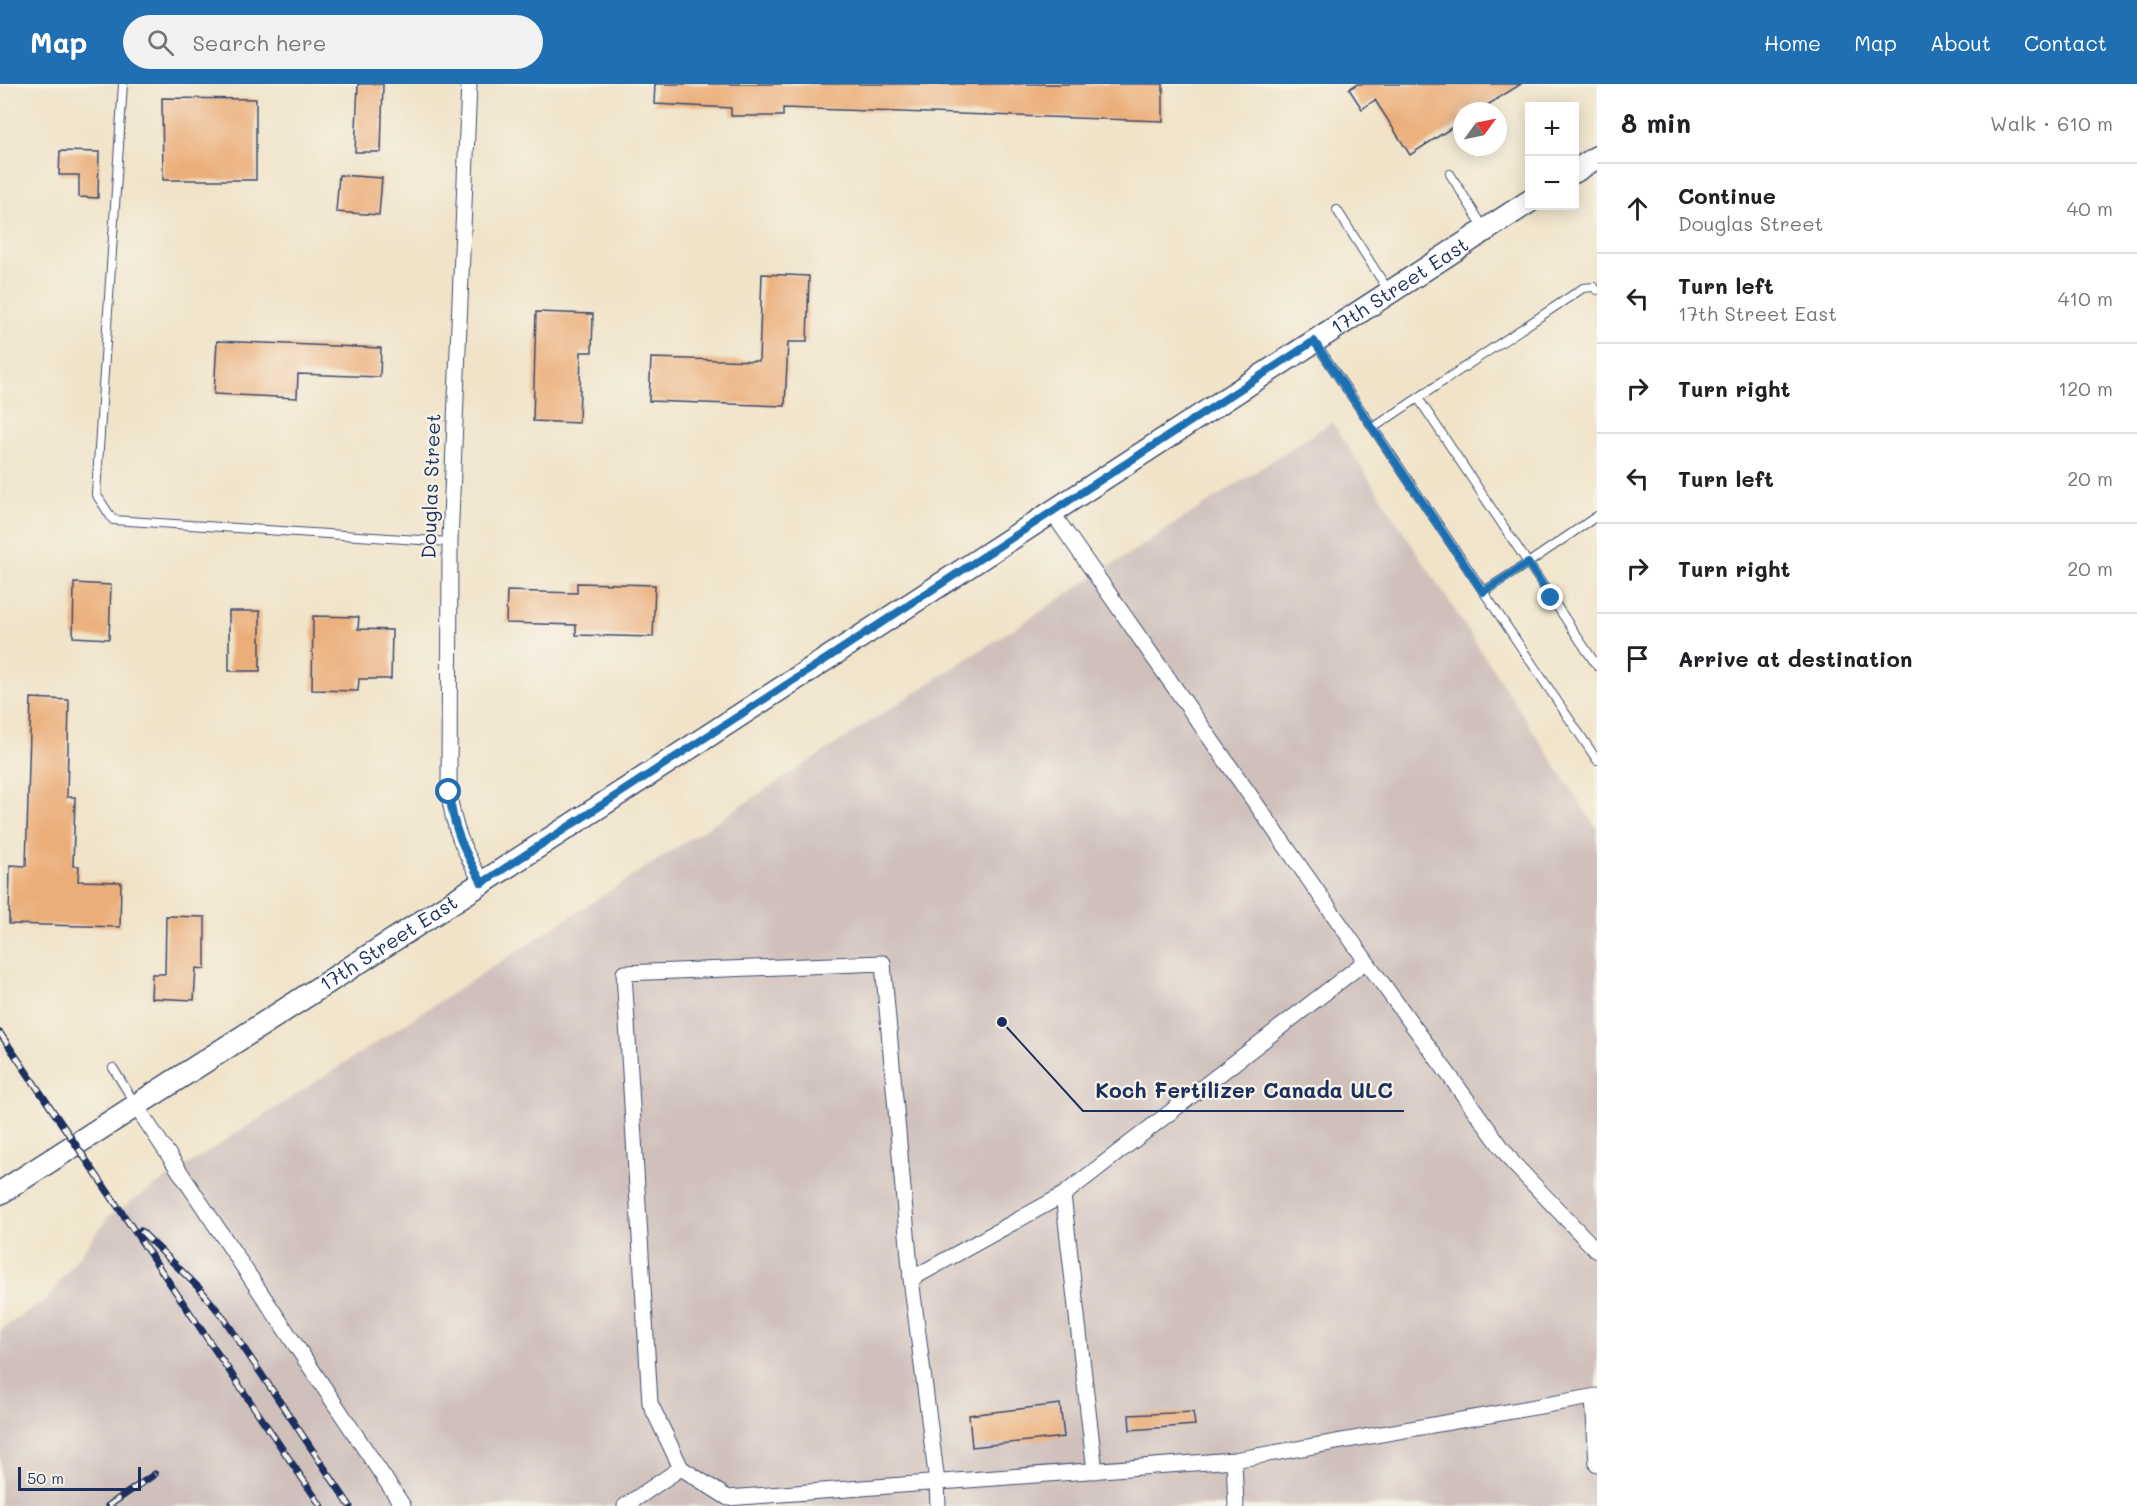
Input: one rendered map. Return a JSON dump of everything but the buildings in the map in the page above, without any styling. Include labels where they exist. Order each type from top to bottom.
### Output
[{"type":"main road","points":[[1579,169],[1597,158]]},
{"type":"main road","name":"17th Street East","points":[[0,1193],[482,883],[1525,204]]},
{"type":"street","name":"Douglas Street","points":[[469,84],[450,542],[449,792],[455,828],[482,883]]},
{"type":"street","points":[[1051,511],[1366,961],[1513,1163],[1597,1251]]},
{"type":"street","points":[[911,1279],[1063,1195],[1366,961]]},
{"type":"street","points":[[938,1506],[937,1482],[911,1279],[883,963],[624,973],[650,1403],[681,1468],[728,1498],[937,1482],[1095,1471],[1234,1460],[1595,1397],[1597,1464]]},
{"type":"street","points":[[136,1106],[403,1506]]},
{"type":"street","points":[[1063,1195],[1095,1471]]},
{"type":"street","points":[[1234,1460],[1236,1506]]},
{"type":"street","points":[[625,1506],[681,1468]]},
{"type":"lane","points":[[123,84],[96,494],[113,520],[450,542]]},
{"type":"lane","points":[[1450,174],[1485,230]]},
{"type":"lane","points":[[1337,210],[1390,292]]},
{"type":"lane","points":[[1373,428],[1583,288],[1594,287],[1597,290]]},
{"type":"lane","points":[[1314,341],[1483,592],[1593,746],[1597,760]]},
{"type":"lane","points":[[1418,398],[1597,666]]},
{"type":"lane","points":[[1483,592],[1597,516]]},
{"type":"lane","points":[[113,1068],[136,1106]]},
{"type":"shaded area","points":[[1332,422],[1597,829],[1597,1506],[0,1506],[0,1330],[47,1299],[109,1216]]},
{"type":"railway","points":[[0,1033],[321,1506]]},
{"type":"railway","points":[[141,1231],[200,1289],[223,1317],[350,1506]]},
{"type":"railway","points":[[108,1506],[155,1474]]},
{"type":"place","name":"Koch Fertilizer Canada ULC","points":[[1002,1022]]},
{"type":"route","points":[[449,792],[452,819],[462,846],[482,883],[1314,341],[1483,592],[1528,563],[1551,598]]}]
